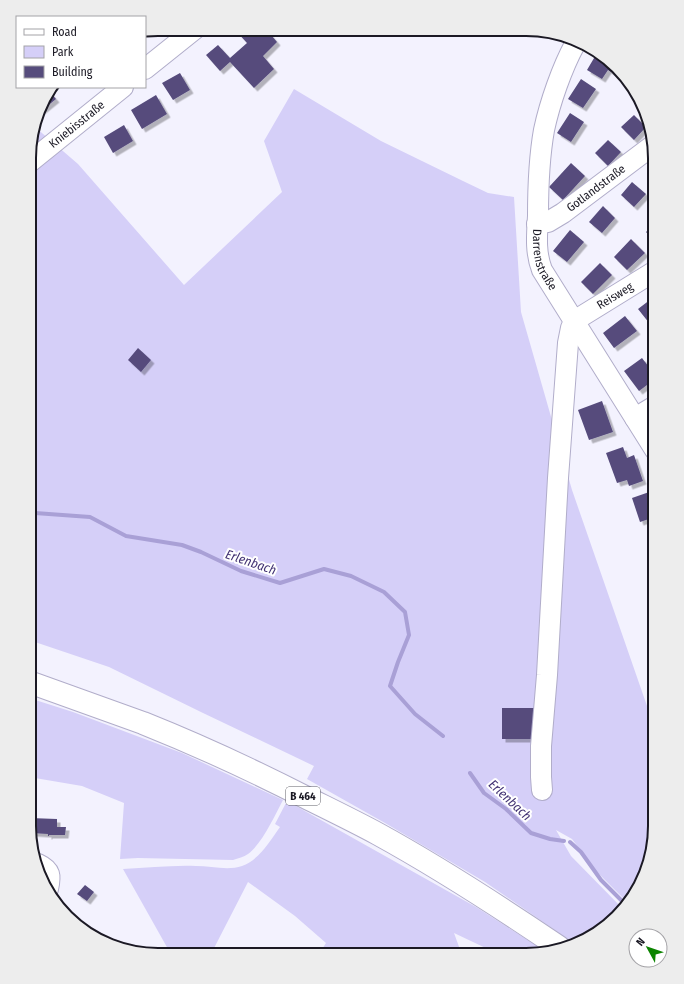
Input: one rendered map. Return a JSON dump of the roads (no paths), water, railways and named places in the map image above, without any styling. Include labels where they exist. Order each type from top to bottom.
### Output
[{"type":"main road","name":"B 464","points":[[36,685],[144,724],[259,774],[378,834],[428,863],[555,944]]},
{"type":"street","points":[[146,68],[186,36]]},
{"type":"street","name":"Darrenstraße","points":[[574,46],[560,78],[545,129],[539,178],[536,248],[542,270],[648,439]]},
{"type":"street","name":"Kniebisstraße","points":[[36,157],[122,88]]},
{"type":"street","name":"Gotlandstraße","points":[[537,224],[548,222],[564,213],[648,149]]},
{"type":"street","name":"Reisweg","points":[[574,321],[648,274]]},
{"type":"street","points":[[542,790],[540,777],[541,746],[548,668],[559,470],[568,343],[574,321]]},
{"type":"street","points":[[634,418],[648,410]]},
{"type":"waterway","name":"Erlenbach","points":[[36,513],[90,517],[126,536],[182,545],[201,552],[241,571],[280,583],[324,569],[351,576],[384,592],[405,612],[409,635],[390,686],[415,714],[443,736]]},
{"type":"waterway","name":"Erlenbach","points":[[470,773],[484,793],[506,809],[531,833],[550,839],[564,841]]},
{"type":"waterway","name":"Erlenbach","points":[[570,842],[581,852],[601,880],[622,901]]}]
